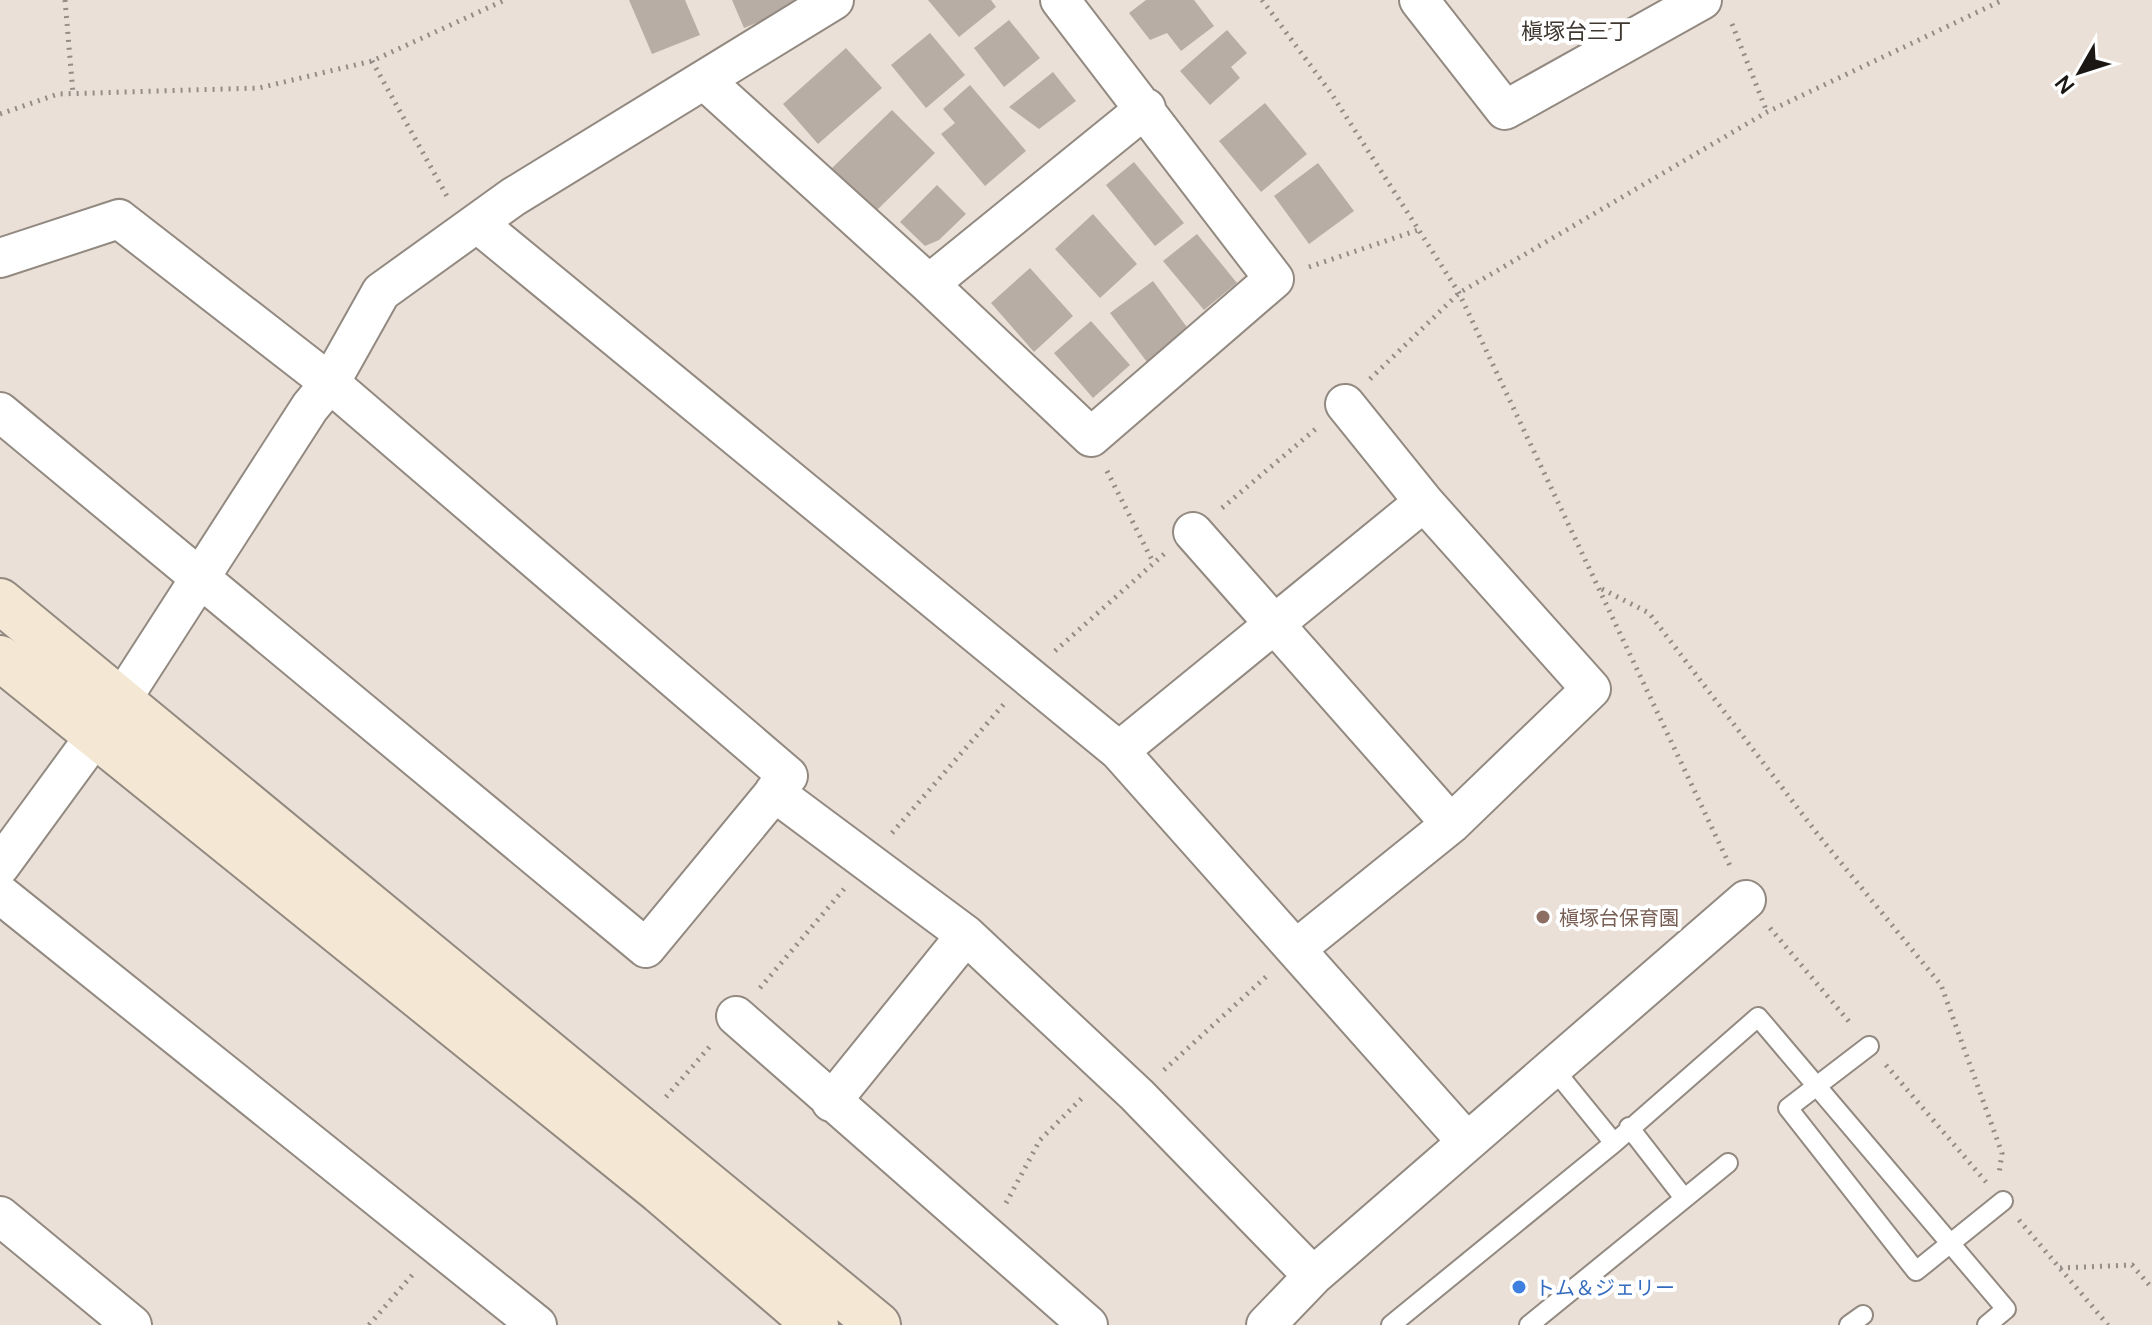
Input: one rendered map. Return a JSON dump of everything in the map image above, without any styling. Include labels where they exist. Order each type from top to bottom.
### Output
[{"type":"street","points":[[0,866],[108,719],[310,407],[330,383],[381,292],[472,226],[834,0]]},
{"type":"street","points":[[704,80],[929,284],[1091,437],[1274,279],[1146,108],[1060,0]]},
{"type":"street","points":[[1419,0],[1505,110],[1715,7]]},
{"type":"street","points":[[929,284],[1146,108]]},
{"type":"street","points":[[0,258],[119,219],[330,383],[788,776],[646,948],[0,412]]},
{"type":"street","points":[[472,226],[1119,751],[1467,1142]]},
{"type":"street","points":[[1296,949],[1451,824],[1591,689],[1424,502],[1345,404]]},
{"type":"street","points":[[1119,751],[1424,502]]},
{"type":"street","points":[[1193,532],[1451,824]]},
{"type":"street","points":[[0,601],[108,719],[816,1325]]},
{"type":"street","points":[[0,658],[108,719],[878,1325]]},
{"type":"street","points":[[774,792],[966,935],[1123,1084],[1313,1276]]},
{"type":"street","points":[[0,894],[537,1325]]},
{"type":"street","points":[[1266,1325],[1313,1276],[1746,900]]},
{"type":"street","points":[[831,1102],[966,935]]},
{"type":"street","points":[[736,1016],[1088,1325]]},
{"type":"street","points":[[0,1216],[132,1325]]},
{"type":"lane","points":[[1391,1325],[1614,1143],[1758,1017],[2006,1309],[1987,1325]]},
{"type":"lane","points":[[1869,1046],[1788,1108],[1916,1271],[2000,1198]]},
{"type":"lane","points":[[1553,1068],[1614,1143]]},
{"type":"lane","points":[[1629,1127],[1684,1198]]},
{"type":"lane","points":[[1529,1325],[1728,1163]]},
{"type":"path","points":[[65,0],[73,93]]},
{"type":"path","points":[[0,114],[58,94],[259,88],[372,61],[505,0]]},
{"type":"path","points":[[1262,0],[1331,93],[1459,293],[1746,900],[2108,1325]]},
{"type":"path","points":[[1459,293],[1767,112],[2003,0]]},
{"type":"path","points":[[1715,7],[1767,112]]},
{"type":"path","points":[[372,61],[472,226]]},
{"type":"path","points":[[1274,279],[1418,230]]},
{"type":"path","points":[[1091,437],[1153,562]]},
{"type":"path","points":[[1601,589],[1649,613],[1819,836],[1941,985],[2002,1153],[2000,1198]]},
{"type":"path","points":[[989,1236],[1040,1140],[1123,1084],[1296,949]]},
{"type":"path","points":[[369,1325],[438,1245]]},
{"type":"path","points":[[2059,1268],[2132,1265],[2152,1288]]},
{"type":"building","points":[[629,0],[685,0],[700,35],[652,54]]},
{"type":"building","points":[[732,0],[795,0],[797,6],[744,28]]},
{"type":"building","points":[[928,0],[991,0],[996,7],[959,37]]},
{"type":"building","points":[[1146,0],[1194,0],[1214,26],[1181,51],[1167,33],[1150,40],[1129,13]]},
{"type":"building","points":[[1009,20],[1040,58],[1004,87],[974,48]]},
{"type":"building","points":[[1227,30],[1247,53],[1231,67],[1240,78],[1210,105],[1180,71]]},
{"type":"building","points":[[930,33],[965,75],[926,108],[891,65]]},
{"type":"building","points":[[846,48],[882,88],[818,144],[783,104]]},
{"type":"building","points":[[1053,72],[1076,101],[1039,129],[1009,107]]},
{"type":"building","points":[[970,85],[1026,151],[985,186],[941,134],[955,123],[943,109]]},
{"type":"building","points":[[1265,103],[1307,154],[1261,192],[1219,141]]},
{"type":"building","points":[[892,110],[935,153],[874,213],[831,169]]},
{"type":"building","points":[[1134,162],[1184,223],[1155,246],[1106,185]]},
{"type":"building","points":[[1318,163],[1354,211],[1309,244],[1274,196]]},
{"type":"building","points":[[937,185],[966,214],[939,240],[925,246],[900,222]]},
{"type":"building","points":[[1093,214],[1137,264],[1100,298],[1055,249]]},
{"type":"building","points":[[1197,234],[1237,283],[1204,310],[1163,261]]},
{"type":"building","points":[[1030,268],[1073,316],[1034,352],[991,303]]},
{"type":"building","points":[[1153,281],[1189,330],[1147,362],[1110,313]]},
{"type":"building","points":[[1091,321],[1130,365],[1093,398],[1054,353]]},
{"type":"place","name":"槇塚台保育園","points":[[1543,917]]},
{"type":"place","name":"トム＆ジェリー","points":[[1519,1287]]},
{"type":"district","name":"槇塚台三丁","points":[[1576,31]]}]
